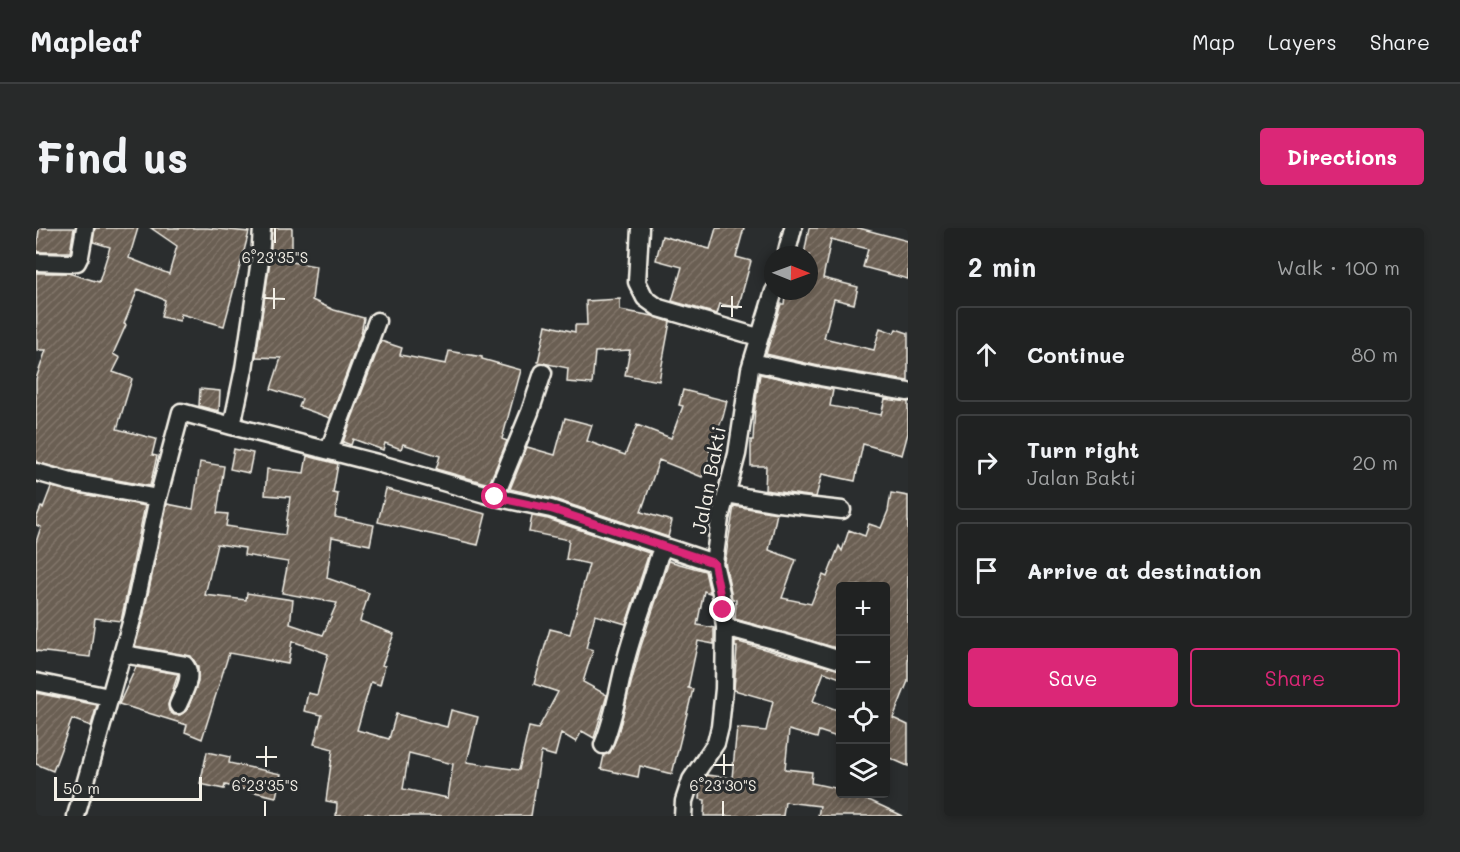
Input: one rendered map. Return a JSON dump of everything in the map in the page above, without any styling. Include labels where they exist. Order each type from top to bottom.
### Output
[{"type":"street","points":[[36,262],[69,264],[77,262],[85,228]]},
{"type":"street","points":[[232,426],[244,369],[260,260],[262,228]]},
{"type":"street","points":[[640,228],[637,282],[645,298],[659,308],[758,337]]},
{"type":"street","points":[[788,246],[793,228]]},
{"type":"street","name":"Jalan Bakti","points":[[683,816],[684,801],[691,780],[716,743],[720,726],[724,689],[725,627],[721,593],[714,563],[720,518],[736,454],[752,362],[771,300]]},
{"type":"street","points":[[329,450],[377,321]]},
{"type":"street","points":[[752,362],[908,392]]},
{"type":"street","points":[[495,497],[530,412],[543,373]]},
{"type":"street","points":[[76,816],[133,616],[158,498],[181,412],[329,450],[495,497],[551,509],[714,563]]},
{"type":"street","points":[[36,472],[70,482],[158,498]]},
{"type":"street","points":[[727,494],[842,510]]},
{"type":"street","points":[[603,745],[614,716],[623,671],[638,618],[664,547]]},
{"type":"street","points":[[725,627],[836,659]]},
{"type":"street","points":[[123,654],[185,665],[189,670],[189,676],[178,705]]},
{"type":"street","points":[[36,682],[109,697]]},
{"type":"building","points":[[39,228],[74,228],[70,252],[37,252]]},
{"type":"building","points":[[95,228],[138,228],[129,258],[169,274],[177,246],[151,228],[207,228],[249,232],[224,326],[181,314],[180,321],[161,317],[165,300],[138,289],[124,324],[126,325],[113,354],[120,358],[113,372],[132,379],[117,429],[156,439],[152,455],[157,456],[150,486],[73,472],[36,462],[36,379],[46,350],[37,350],[36,273],[68,273],[99,282],[110,247],[93,242]]},
{"type":"building","points":[[272,228],[292,228],[292,262],[316,266],[312,300],[334,310],[364,318],[361,334],[330,418],[299,407],[302,399],[271,389],[281,358],[256,357],[270,261]]},
{"type":"building","points":[[716,228],[744,228],[736,257],[751,261],[738,308],[720,304],[717,314],[672,301],[682,267],[656,260],[662,236],[710,249]]},
{"type":"building","points":[[809,228],[859,228],[908,241],[908,279],[863,267],[868,249],[831,239],[823,278],[858,287],[854,304],[834,299],[824,338],[874,350],[880,328],[894,333],[896,329],[908,333],[908,381],[823,367],[766,354],[781,304],[784,304],[785,300],[818,300],[818,246],[806,246]]},
{"type":"building","points":[[620,299],[620,310],[653,316],[670,322],[659,381],[625,375],[630,350],[595,352],[592,384],[567,382],[568,368],[538,362],[546,325],[575,332],[575,325],[587,325],[586,301]]},
{"type":"building","points":[[381,341],[402,348],[400,355],[446,364],[449,351],[482,357],[482,359],[521,370],[502,439],[507,441],[489,484],[436,469],[440,456],[403,444],[401,449],[385,443],[383,450],[353,439],[351,445],[343,442]]},
{"type":"building","points":[[760,374],[833,390],[830,406],[881,415],[885,399],[908,402],[908,433],[902,455],[863,444],[855,481],[822,474],[816,497],[765,490],[766,466],[751,466],[751,440],[753,440]]},
{"type":"building","points":[[200,389],[220,391],[219,411],[199,406]]},
{"type":"building","points":[[683,390],[727,401],[702,477],[659,460],[641,512],[672,521],[668,537],[554,499],[510,489],[527,447],[555,455],[565,418],[592,425],[587,441],[625,455],[637,425],[671,438],[683,406],[679,405]]},
{"type":"building","points":[[234,449],[253,453],[249,473],[230,469]]},
{"type":"building","points":[[307,456],[338,464],[333,493],[338,494],[335,517],[374,525],[370,545],[332,537],[327,578],[369,593],[360,621],[394,634],[382,665],[385,666],[380,685],[371,682],[357,730],[389,739],[396,714],[447,727],[451,710],[478,717],[467,762],[519,770],[529,727],[538,729],[558,692],[534,684],[550,629],[570,634],[589,564],[566,559],[569,540],[529,532],[532,516],[548,519],[649,553],[626,624],[595,615],[586,648],[593,650],[583,682],[607,695],[594,738],[582,731],[576,742],[561,733],[555,756],[541,752],[531,816],[380,816],[365,813],[365,816],[336,816],[337,803],[326,801],[333,749],[314,744],[322,715],[304,711],[308,693],[317,695],[328,654],[292,641],[288,664],[229,653],[202,739],[185,732],[187,725],[119,704],[136,667],[178,674],[168,705],[169,711],[174,715],[180,715],[187,710],[198,682],[198,667],[191,656],[135,646],[167,504],[193,509],[200,462],[224,466],[217,513],[228,514],[226,526],[285,535],[290,497],[265,495],[267,469],[304,473]],"holes":[[[217,544],[245,548],[244,555],[288,562],[282,593],[337,603],[323,635],[290,624],[293,600],[247,593],[246,600],[205,595]],[[409,753],[453,764],[448,798],[403,789]]]},
{"type":"building","points":[[51,487],[145,506],[121,621],[95,618],[90,657],[36,651],[36,542],[41,527],[36,525],[36,519]]},
{"type":"building","points":[[386,489],[486,514],[478,545],[378,522]]},
{"type":"building","points":[[891,493],[908,496],[908,681],[893,718],[908,725],[908,766],[890,758],[890,582],[836,582],[836,648],[735,619],[736,600],[732,599],[725,562],[734,506],[777,513],[769,550],[796,560],[782,598],[811,604],[823,575],[827,577],[839,546],[842,551],[849,530],[865,536],[869,524],[881,528],[888,511]]},
{"type":"building","points":[[669,561],[705,571],[710,593],[704,591],[697,625],[714,628],[714,644],[698,641],[688,688],[693,689],[672,774],[640,766],[638,777],[601,769],[604,755],[610,753],[617,737],[640,649]]},
{"type":"building","points":[[735,641],[836,669],[836,676],[824,672],[813,701],[836,710],[836,737],[819,731],[817,738],[789,730],[785,769],[812,772],[811,783],[836,788],[836,798],[859,798],[871,801],[903,816],[818,816],[820,806],[785,802],[783,816],[704,816],[705,800],[700,799],[701,783],[707,775],[732,778],[737,728],[766,731],[773,701],[734,690],[737,647],[735,647]]},
{"type":"building","points":[[36,693],[97,705],[91,726],[72,719],[53,771],[36,764]]},
{"type":"building","points":[[207,752],[230,757],[229,763],[281,774],[276,797],[225,785],[224,789],[200,784]]},
{"type":"route","points":[[495,497],[551,509],[714,563],[723,610]]}]
